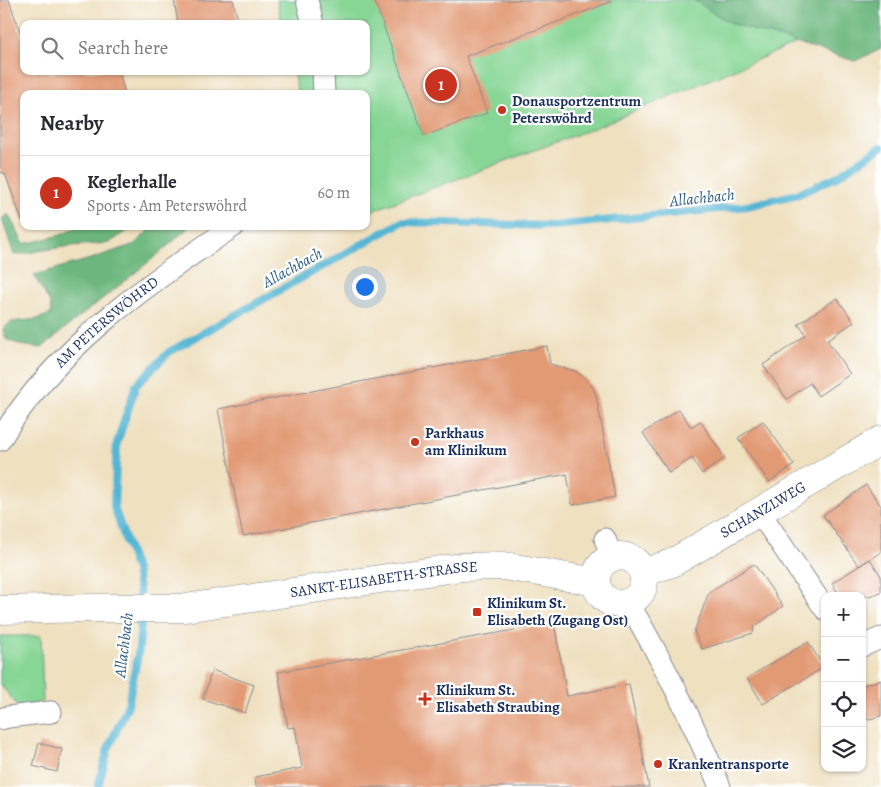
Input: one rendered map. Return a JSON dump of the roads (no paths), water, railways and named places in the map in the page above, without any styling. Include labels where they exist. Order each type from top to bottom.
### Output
[{"type":"street","points":[[308,0],[312,20]]},
{"type":"street","points":[[323,75],[324,90]]},
{"type":"street","name":"AM PETERSWÖHRD","points":[[0,440],[15,415],[33,391],[63,358],[138,293],[228,230]]},
{"type":"street","name":"SCHANZLWEG","points":[[643,573],[672,563],[760,513],[881,440]]},
{"type":"street","points":[[760,513],[821,603]]},
{"type":"street","points":[[609,548],[640,566],[643,573],[643,588],[635,599],[621,604],[607,600],[590,581],[596,576],[609,548]]},
{"type":"street","name":"SANKT-ELISABETH-STRASSE","points":[[0,610],[185,608],[461,567],[504,566],[590,581]]},
{"type":"street","points":[[628,602],[646,633],[700,739],[720,787]]},
{"type":"street","points":[[866,644],[881,638]]},
{"type":"street","points":[[0,719],[51,712]]},
{"type":"waterway","name":"Allachbach","points":[[98,787],[108,749],[128,705],[139,649],[142,610],[136,570],[114,507],[117,443],[136,385],[169,352],[402,222],[554,226],[747,206],[798,194],[836,177],[881,147]]},
{"type":"place","name":"Keglerhalle","points":[[441,85]]},
{"type":"place","name":"Donausportzentrum Peterswöhrd","points":[[502,110]]},
{"type":"place","name":"Parkhaus am Klinikum","points":[[415,442]]},
{"type":"place","name":"Klinikum St. Elisabeth (Zugang Ost)","points":[[477,612]]},
{"type":"place","name":"Klinikum St. Elisabeth Straubing","points":[[425,699]]},
{"type":"place","name":"Krankentransporte","points":[[658,764]]}]
